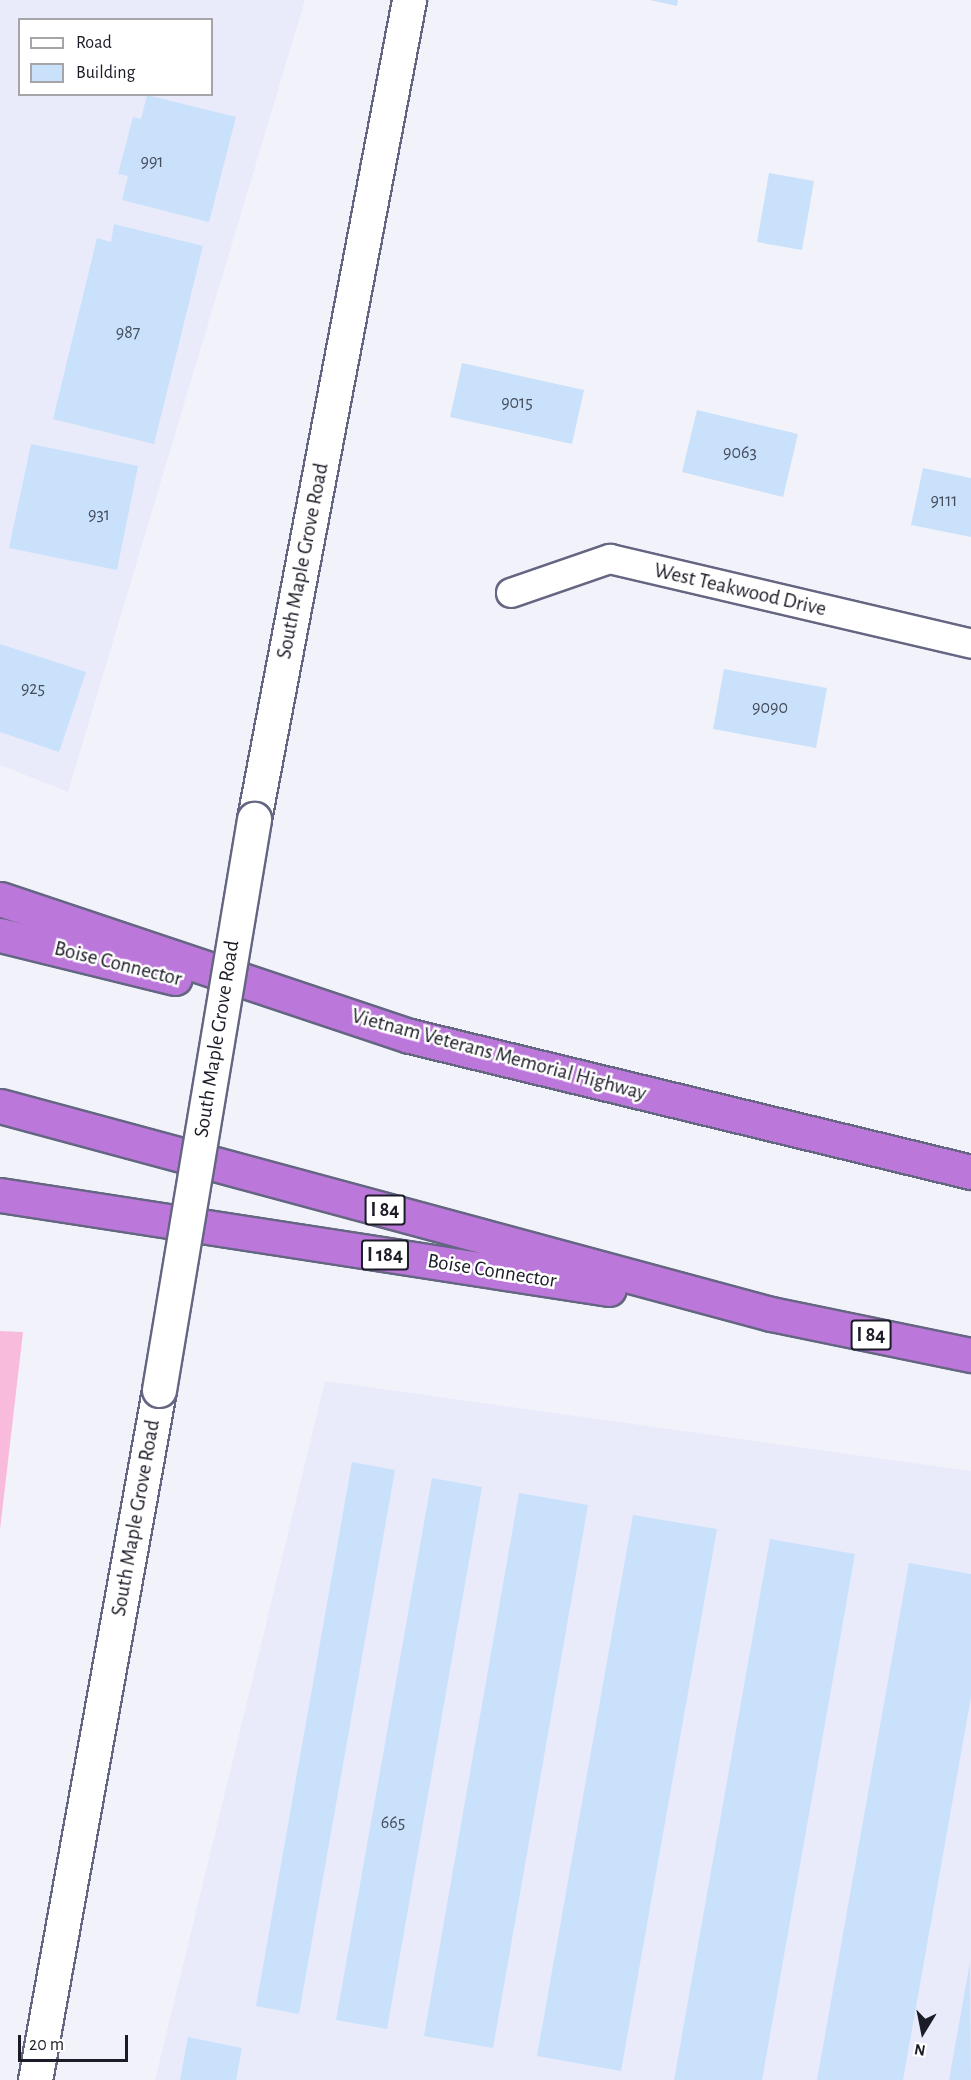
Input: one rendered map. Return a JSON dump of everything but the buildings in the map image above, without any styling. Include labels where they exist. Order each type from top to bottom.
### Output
[{"type":"highway","name":"Vietnam Veterans Memorial Highway","points":[[0,899],[410,1036],[971,1172]]},
{"type":"highway","name":"Boise Connector","points":[[0,935],[410,1036]]},
{"type":"highway","name":"I 84","points":[[0,1106],[771,1314],[971,1355]]},
{"type":"highway","name":"Boise Connector","points":[[0,1195],[771,1314]]},
{"type":"main road","name":"South Maple Grove Road","points":[[35,2080],[159,1390],[254,819],[409,0]]},
{"type":"street","name":"West Teakwood Drive","points":[[511,593],[610,559],[971,644]]},
{"type":"shaded area","points":[[0,0],[305,0],[68,792],[0,765]]},
{"type":"shaded area","points":[[0,1331],[23,1332],[0,1530]]},
{"type":"shaded area","points":[[325,1381],[971,1471],[971,2080],[155,2080]]}]
